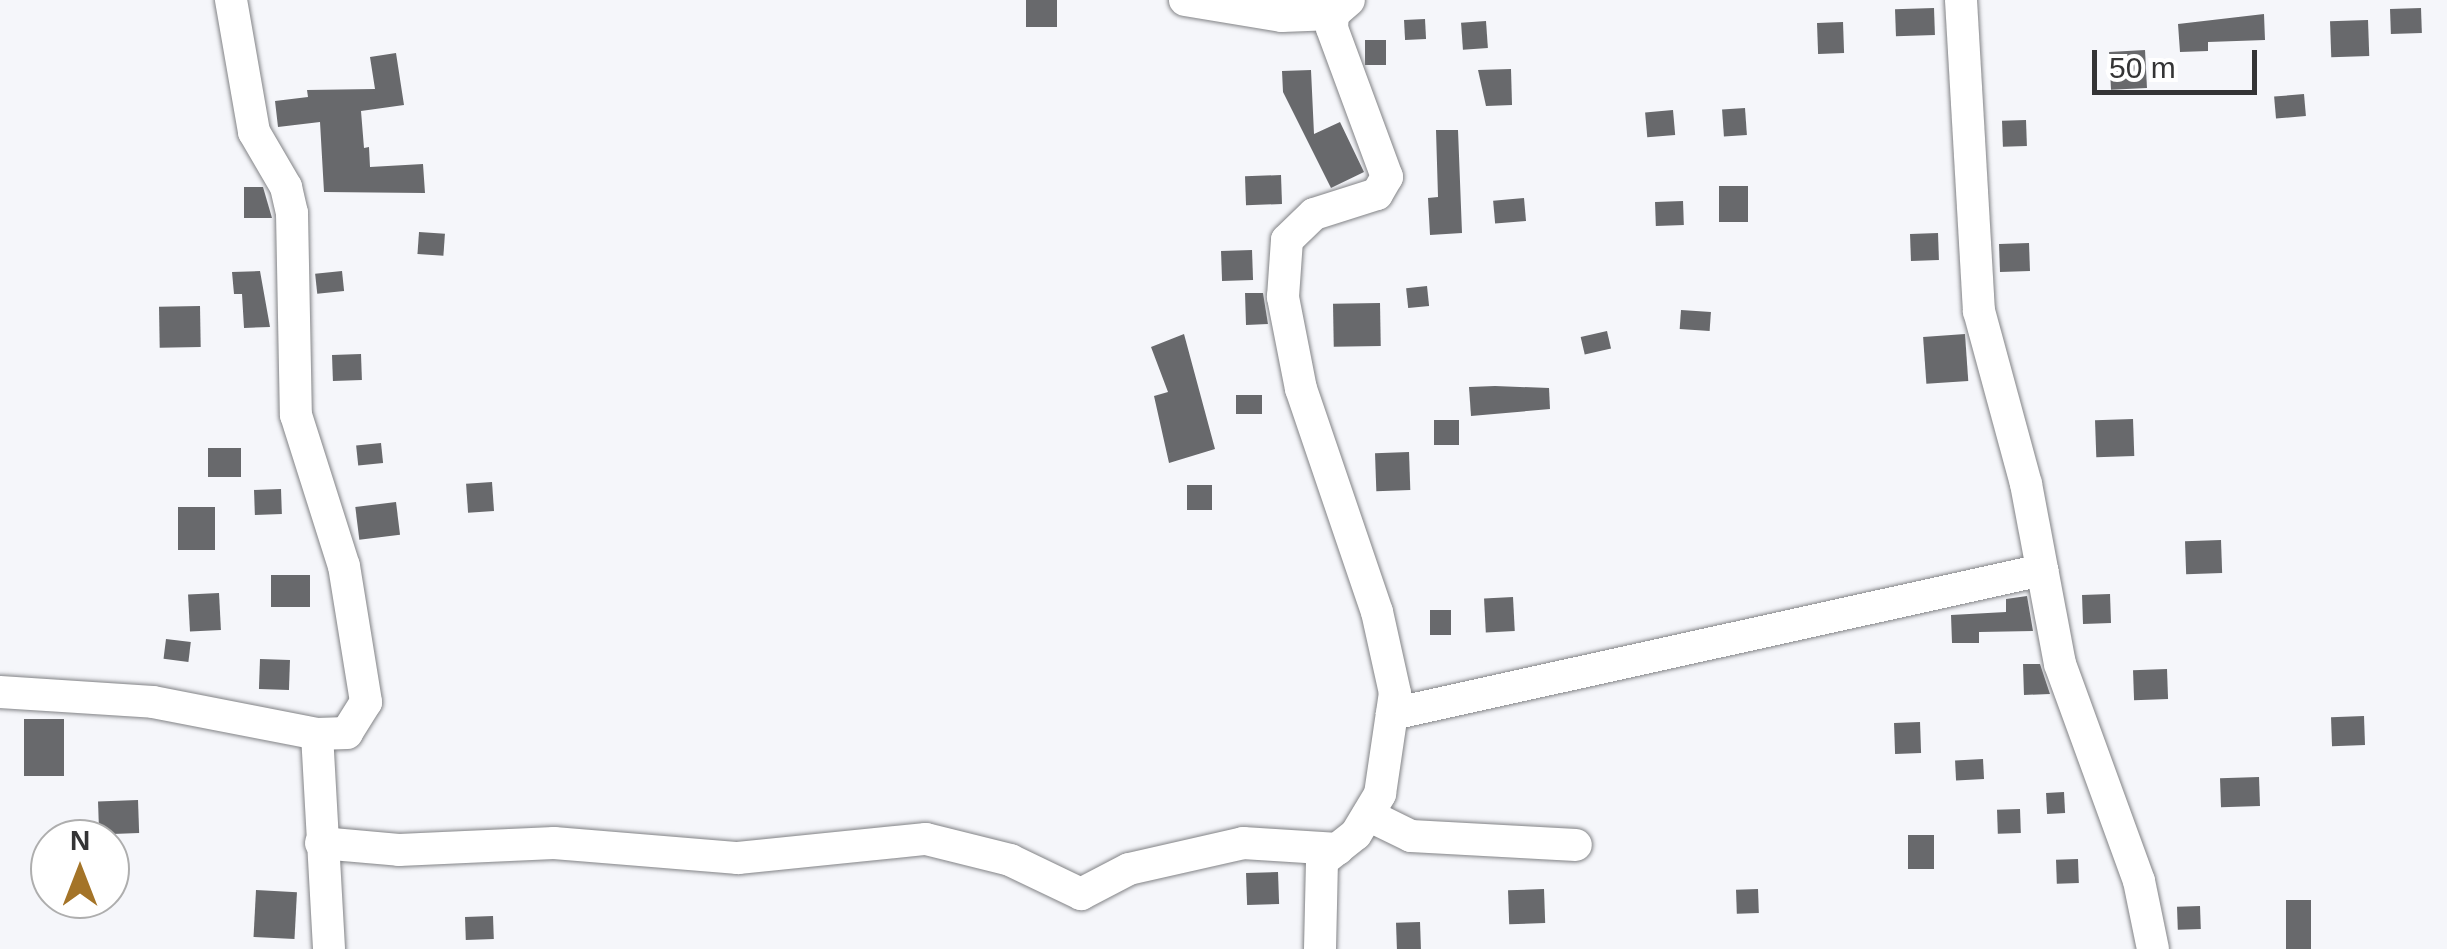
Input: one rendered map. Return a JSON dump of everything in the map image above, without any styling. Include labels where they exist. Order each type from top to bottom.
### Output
[{"type":"street","points":[[0,692],[153,702],[317,734],[346,733],[366,702],[344,566],[296,415],[292,213],[286,186],[254,132],[231,0]]},
{"type":"street","points":[[1185,0],[1282,16],[1341,7],[1350,83],[1388,177],[1377,194],[1314,214],[1287,240],[1283,298],[1301,389],[1377,612],[1395,693],[1380,794],[1368,815],[1322,862],[1320,949]]},
{"type":"street","points":[[1961,0],[1979,311],[2042,570],[2060,664],[2139,880],[2153,949]]},
{"type":"street","points":[[1392,714],[2042,570]]},
{"type":"street","points":[[317,734],[329,949]]},
{"type":"street","points":[[1368,815],[1411,836],[1576,845]]},
{"type":"street","points":[[321,844],[399,850],[554,843],[738,858],[926,840],[1010,860],[1081,894],[1129,869],[1243,843],[1338,849]]},
{"type":"building","points":[[1026,0],[1057,0],[1057,27],[1026,27]]},
{"type":"building","points":[[1934,8],[1935,35],[1896,36],[1895,9]]},
{"type":"building","points":[[2421,8],[2422,33],[2391,34],[2390,9]]},
{"type":"building","points":[[2264,14],[2265,40],[2208,42],[2208,51],[2180,52],[2178,24]]},
{"type":"building","points":[[1425,19],[1426,39],[1405,40],[1404,20]]},
{"type":"building","points":[[2368,20],[2369,56],[2331,57],[2330,21]]},
{"type":"building","points":[[1486,21],[1488,48],[1463,50],[1461,23]]},
{"type":"building","points":[[1843,22],[1844,53],[1818,54],[1817,23]]},
{"type":"building","points":[[1365,40],[1386,40],[1386,65],[1365,65]]},
{"type":"building","points":[[2145,50],[2147,88],[2111,90],[2109,52]]},
{"type":"building","points":[[396,53],[404,105],[361,111],[364,148],[369,147],[370,167],[423,164],[425,193],[324,192],[320,122],[278,127],[275,101],[308,97],[307,90],[375,89],[370,57]]},
{"type":"building","points":[[1511,69],[1512,105],[1486,106],[1478,70]]},
{"type":"building","points":[[1311,70],[1314,134],[1340,122],[1364,172],[1331,188],[1283,92],[1282,71]]},
{"type":"building","points":[[2304,94],[2306,116],[2276,119],[2274,97]]},
{"type":"building","points":[[1745,108],[1747,135],[1724,137],[1722,110]]},
{"type":"building","points":[[1673,110],[1675,135],[1647,137],[1645,112]]},
{"type":"building","points":[[2026,120],[2027,146],[2003,147],[2002,121]]},
{"type":"building","points":[[1436,130],[1458,130],[1462,233],[1430,235],[1428,198],[1438,197]]},
{"type":"building","points":[[1281,175],[1282,204],[1246,205],[1245,176]]},
{"type":"building","points":[[1719,186],[1748,186],[1748,222],[1719,222]]},
{"type":"building","points":[[244,187],[263,187],[272,218],[244,218]]},
{"type":"building","points":[[1524,198],[1526,221],[1495,224],[1493,201]]},
{"type":"building","points":[[1683,201],[1684,225],[1656,226],[1655,202]]},
{"type":"building","points":[[419,232],[445,234],[443,256],[417,254]]},
{"type":"building","points":[[1938,233],[1939,260],[1911,261],[1910,234]]},
{"type":"building","points":[[2029,243],[2030,271],[2000,272],[1999,244]]},
{"type":"building","points":[[1252,250],[1253,280],[1222,281],[1221,251]]},
{"type":"building","points":[[260,271],[270,327],[244,328],[242,294],[234,294],[232,272]]},
{"type":"building","points":[[342,271],[344,291],[317,294],[315,274]]},
{"type":"building","points":[[1427,286],[1429,306],[1408,308],[1406,288]]},
{"type":"building","points":[[1245,293],[1263,293],[1268,324],[1246,325]]},
{"type":"building","points":[[1380,303],[1381,346],[1334,347],[1333,304]]},
{"type":"building","points":[[200,306],[201,347],[160,348],[159,307]]},
{"type":"building","points":[[1681,310],[1711,312],[1710,331],[1680,329]]},
{"type":"building","points":[[1607,331],[1611,349],[1585,355],[1581,337]]},
{"type":"building","points":[[1184,334],[1215,449],[1169,463],[1154,396],[1168,392],[1151,347]]},
{"type":"building","points":[[1965,334],[1968,381],[1926,384],[1923,337]]},
{"type":"building","points":[[361,354],[362,380],[333,381],[332,355]]},
{"type":"building","points":[[1469,387],[1549,388],[1550,409],[1471,416]]},
{"type":"building","points":[[1236,395],[1262,395],[1262,414],[1236,414]]},
{"type":"building","points":[[2133,419],[2134,456],[2096,457],[2095,420]]},
{"type":"building","points":[[1434,420],[1459,420],[1459,445],[1434,445]]},
{"type":"building","points":[[381,443],[383,463],[358,466],[356,446]]},
{"type":"building","points":[[208,448],[241,448],[241,477],[208,477]]},
{"type":"building","points":[[1409,452],[1410,490],[1376,491],[1375,453]]},
{"type":"building","points":[[492,482],[494,511],[468,513],[466,484]]},
{"type":"building","points":[[1187,485],[1212,485],[1212,510],[1187,510]]},
{"type":"building","points":[[281,489],[282,514],[255,515],[254,490]]},
{"type":"building","points":[[396,502],[400,535],[359,540],[355,507]]},
{"type":"building","points":[[178,507],[215,507],[215,550],[178,550]]},
{"type":"building","points":[[2221,540],[2222,573],[2186,574],[2185,541]]},
{"type":"building","points":[[271,575],[310,575],[310,607],[271,607]]},
{"type":"building","points":[[219,593],[221,630],[190,632],[188,595]]},
{"type":"building","points":[[2110,594],[2111,623],[2083,624],[2082,595]]},
{"type":"building","points":[[2027,596],[2033,631],[1979,632],[1979,643],[1952,643],[1951,615],[2006,612],[2006,599]]},
{"type":"building","points":[[1513,597],[1515,631],[1486,632],[1484,599]]},
{"type":"building","points":[[1430,610],[1451,610],[1451,635],[1430,635]]},
{"type":"building","points":[[166,639],[191,642],[188,662],[164,659]]},
{"type":"building","points":[[260,659],[290,660],[289,690],[259,689]]},
{"type":"building","points":[[2023,664],[2040,664],[2050,694],[2024,695]]},
{"type":"building","points":[[2167,669],[2168,699],[2134,700],[2133,670]]},
{"type":"building","points":[[2364,716],[2365,745],[2332,746],[2331,717]]},
{"type":"building","points":[[24,719],[64,719],[64,776],[24,776]]},
{"type":"building","points":[[1920,722],[1921,753],[1895,754],[1894,723]]},
{"type":"building","points":[[1983,759],[1984,779],[1956,780],[1955,760]]},
{"type":"building","points":[[2259,777],[2260,806],[2221,807],[2220,778]]},
{"type":"building","points":[[2064,792],[2065,813],[2047,814],[2046,793]]},
{"type":"building","points":[[138,800],[139,833],[130,833],[130,819],[99,819],[98,801]]},
{"type":"building","points":[[2020,809],[2021,833],[1998,834],[1997,810]]},
{"type":"building","points":[[1908,835],[1934,835],[1934,869],[1908,869]]},
{"type":"building","points":[[2078,859],[2079,883],[2057,884],[2056,860]]},
{"type":"building","points":[[1278,872],[1279,904],[1247,905],[1246,873]]},
{"type":"building","points":[[1544,889],[1545,923],[1509,924],[1508,890]]},
{"type":"building","points":[[1758,889],[1759,913],[1737,914],[1736,890]]},
{"type":"building","points":[[256,890],[297,892],[294,939],[254,937]]},
{"type":"building","points":[[2286,900],[2311,900],[2311,949],[2286,949]]},
{"type":"building","points":[[2200,906],[2201,929],[2178,930],[2177,907]]},
{"type":"building","points":[[493,916],[494,939],[466,940],[465,917]]},
{"type":"building","points":[[1420,922],[1421,949],[1397,949],[1396,923]]}]
